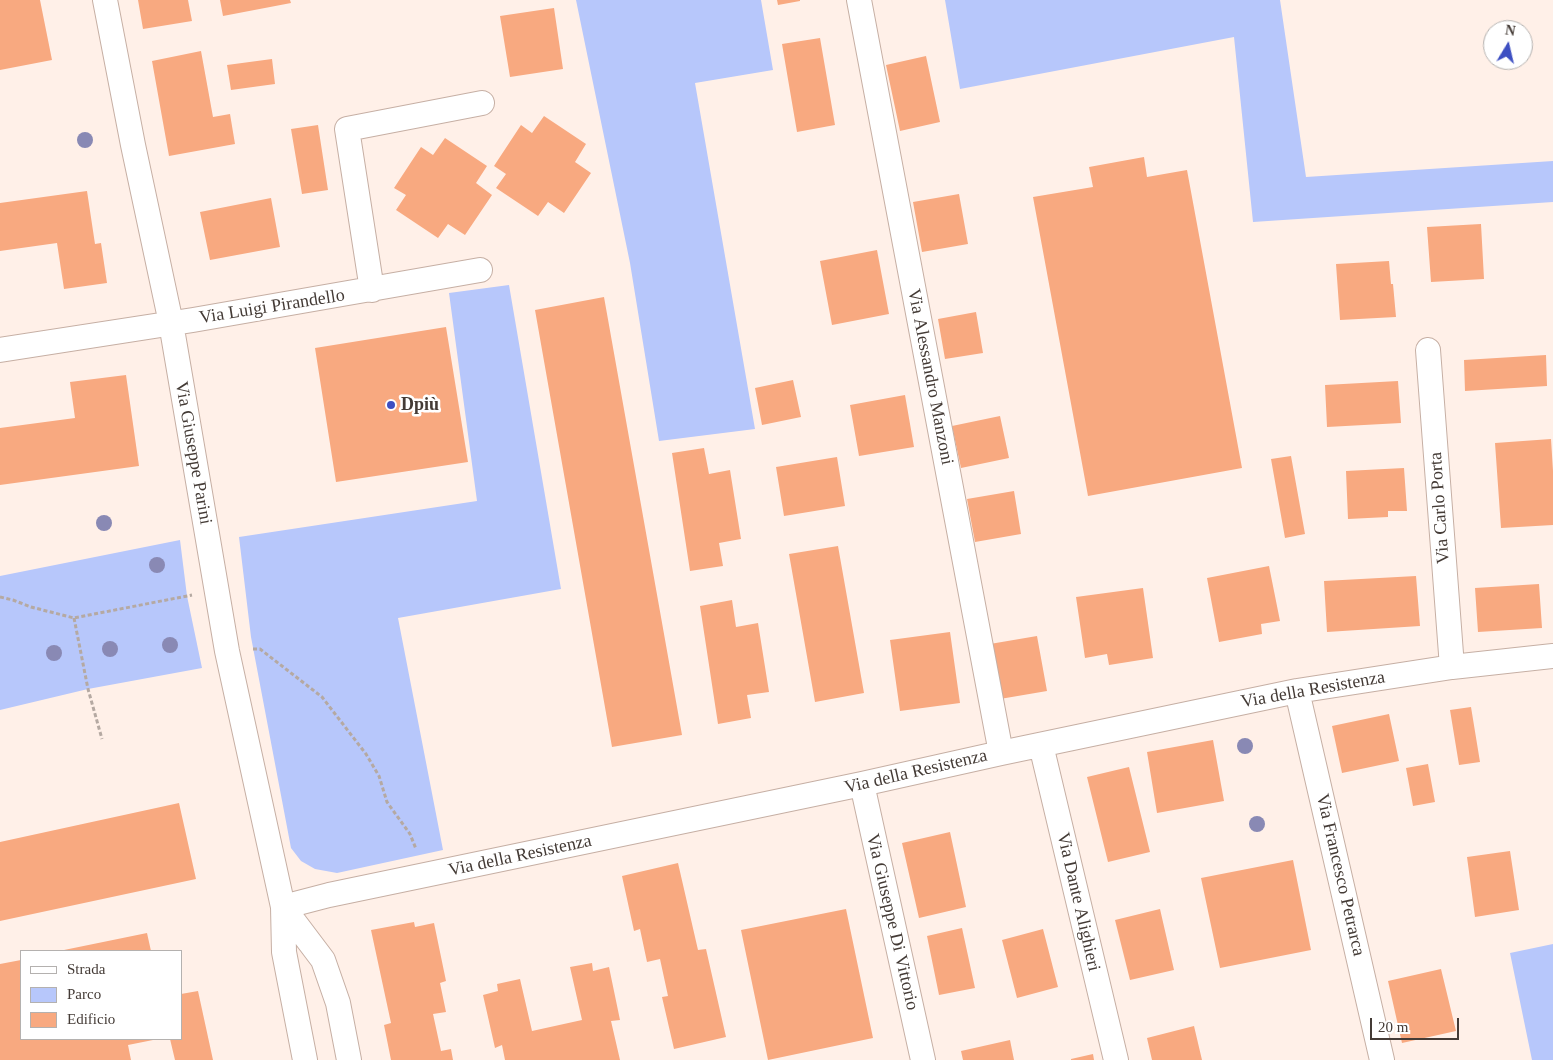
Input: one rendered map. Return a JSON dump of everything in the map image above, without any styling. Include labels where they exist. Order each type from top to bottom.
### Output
[{"type":"street","name":"Via Giuseppe Parini","points":[[105,0],[133,145],[171,323],[227,650],[283,906],[284,952],[305,1060]]},
{"type":"street","name":"Via Alessandro Manzoni","points":[[859,0],[1001,753]]},
{"type":"street","points":[[372,290],[346,129],[482,103]]},
{"type":"street","name":"Via Luigi Pirandello","points":[[0,350],[372,290],[480,270]]},
{"type":"street","name":"Via Carlo Porta","points":[[1428,350],[1452,667]]},
{"type":"street","name":"Via della Resistenza","points":[[283,906],[1297,691],[1452,667],[1553,656]]},
{"type":"street","name":"Via Francesco Petrarca","points":[[1297,691],[1382,1060]]},
{"type":"street","name":"Via Dante Alighieri","points":[[1041,745],[1116,1060]]},
{"type":"street","name":"Via Giuseppe Di Vittorio","points":[[862,784],[923,1060]]},
{"type":"street","name":"Via Giuseppe Parini","points":[[283,906],[323,960],[338,1003],[349,1060]]},
{"type":"path","points":[[0,597],[74,618],[217,591]]},
{"type":"path","points":[[74,618],[88,690],[102,739]]},
{"type":"path","points":[[227,650],[260,649],[322,696],[366,754],[379,776],[387,802],[410,834],[428,876]]},
{"type":"green space","points":[[576,0],[761,0],[773,70],[695,83],[755,429],[659,441],[630,263]]},
{"type":"green space","points":[[945,0],[1280,0],[1306,177],[1553,161],[1553,202],[1253,222],[1234,37],[960,89]]},
{"type":"green space","points":[[509,285],[561,589],[398,618],[443,850],[337,873],[315,869],[301,861],[291,848],[251,637],[239,537],[477,501],[449,293]]},
{"type":"green space","points":[[180,540],[187,596],[202,668],[88,689],[0,710],[0,576]]},
{"type":"green space","points":[[1553,944],[1553,1060],[1532,1060],[1510,953]]},
{"type":"building","points":[[0,0],[40,0],[52,60],[0,70]]},
{"type":"building","points":[[138,0],[188,0],[192,21],[143,29]]},
{"type":"building","points":[[220,0],[290,0],[291,3],[223,16]]},
{"type":"building","points":[[777,0],[800,0],[800,1],[778,5]]},
{"type":"building","points":[[554,8],[563,69],[510,77],[500,16]]},
{"type":"building","points":[[820,38],[835,125],[797,132],[782,44]]},
{"type":"building","points":[[201,51],[213,117],[230,114],[235,144],[169,156],[152,61]]},
{"type":"building","points":[[926,56],[940,122],[900,131],[886,65]]},
{"type":"building","points":[[272,59],[275,84],[231,90],[227,65]]},
{"type":"building","points":[[544,116],[586,144],[575,162],[591,173],[564,213],[548,202],[538,216],[496,188],[506,174],[494,166],[521,125],[532,133]]},
{"type":"building","points":[[318,125],[328,190],[302,194],[291,129]]},
{"type":"building","points":[[445,138],[487,166],[476,183],[492,195],[465,235],[448,224],[438,238],[396,210],[406,195],[394,188],[421,147],[433,155]]},
{"type":"building","points":[[1144,157],[1147,177],[1187,170],[1242,468],[1088,496],[1033,197],[1093,187],[1089,167]]},
{"type":"building","points":[[87,191],[95,244],[101,243],[107,283],[64,289],[57,243],[0,251],[0,203]]},
{"type":"building","points":[[959,194],[968,244],[922,252],[913,202]]},
{"type":"building","points":[[271,198],[280,247],[210,260],[200,212]]},
{"type":"building","points":[[1481,224],[1484,279],[1431,282],[1427,227]]},
{"type":"building","points":[[877,250],[889,314],[832,325],[820,261]]},
{"type":"building","points":[[1389,261],[1396,317],[1340,320],[1336,264]]},
{"type":"building","points":[[604,297],[682,735],[612,747],[535,310]]},
{"type":"building","points":[[976,312],[983,353],[945,359],[938,319]]},
{"type":"building","name":"Dpiù","points":[[446,327],[468,462],[336,482],[315,348]]},
{"type":"building","points":[[1546,355],[1547,386],[1465,391],[1464,360]]},
{"type":"building","points":[[126,375],[139,466],[0,485],[0,428],[75,418],[70,382]]},
{"type":"building","points":[[793,380],[801,417],[762,425],[755,388]]},
{"type":"building","points":[[1398,381],[1401,423],[1327,427],[1325,385]]},
{"type":"building","points":[[905,395],[914,447],[859,456],[850,405]]},
{"type":"building","points":[[1000,416],[1009,458],[961,468],[952,426]]},
{"type":"building","points":[[1551,439],[1553,525],[1501,528],[1495,443]]},
{"type":"building","points":[[704,448],[709,474],[730,470],[741,539],[719,543],[723,566],[690,571],[672,453]]},
{"type":"building","points":[[1291,456],[1305,534],[1285,538],[1271,459]]},
{"type":"building","points":[[837,457],[845,506],[784,516],[776,467]]},
{"type":"building","points":[[1404,468],[1407,511],[1388,511],[1388,517],[1348,519],[1346,471]]},
{"type":"building","points":[[1014,491],[1021,534],[975,542],[967,499]]},
{"type":"building","points":[[838,546],[864,693],[815,702],[789,554]]},
{"type":"building","points":[[1269,566],[1280,621],[1261,624],[1262,634],[1219,642],[1207,578]]},
{"type":"building","points":[[1416,576],[1420,626],[1327,632],[1324,581]]},
{"type":"building","points":[[1539,584],[1542,628],[1478,632],[1475,588]]},
{"type":"building","points":[[1143,588],[1153,658],[1109,665],[1107,654],[1085,658],[1076,597]]},
{"type":"building","points":[[732,600],[736,627],[758,623],[769,692],[747,695],[751,718],[718,724],[700,606]]},
{"type":"building","points":[[950,632],[960,703],[900,711],[890,640]]},
{"type":"building","points":[[1037,636],[1047,691],[1000,699],[990,644]]},
{"type":"building","points":[[1471,707],[1480,762],[1459,765],[1450,710]]},
{"type":"building","points":[[1389,714],[1399,761],[1342,773],[1332,726]]},
{"type":"building","points":[[1213,740],[1224,801],[1157,813],[1147,752]]},
{"type":"building","points":[[1428,764],[1435,802],[1413,806],[1406,768]]},
{"type":"building","points":[[1129,767],[1150,852],[1108,862],[1087,777]]},
{"type":"building","points":[[179,803],[196,879],[0,921],[0,842]]},
{"type":"building","points":[[950,832],[966,907],[919,918],[902,843]]},
{"type":"building","points":[[1510,851],[1519,910],[1475,917],[1467,857]]},
{"type":"building","points":[[1293,860],[1311,950],[1220,968],[1201,878]]},
{"type":"building","points":[[678,863],[698,950],[706,949],[726,1037],[674,1049],[662,997],[668,996],[660,959],[647,962],[640,929],[634,931],[622,876]]},
{"type":"building","points":[[846,909],[873,1038],[768,1060],[741,930]]},
{"type":"building","points":[[1160,909],[1174,970],[1130,980],[1115,920]]},
{"type":"building","points":[[414,922],[415,927],[434,923],[446,981],[440,983],[446,1012],[433,1014],[441,1051],[451,1049],[453,1060],[391,1060],[384,1025],[391,1023],[371,930]]},
{"type":"building","points":[[962,928],[975,988],[939,995],[927,936]]},
{"type":"building","points":[[1043,929],[1058,987],[1017,998],[1002,940]]},
{"type":"building","points":[[147,933],[151,950],[64,950]]},
{"type":"building","points":[[20,960],[20,1040],[153,1040],[128,1045],[131,1060],[0,1060],[0,964]]},
{"type":"building","points":[[592,963],[593,971],[609,967],[620,1020],[611,1021],[620,1060],[505,1060],[502,1045],[495,1048],[483,995],[498,991],[497,984],[520,979],[532,1031],[582,1020],[570,967]]},
{"type":"building","points":[[1441,969],[1456,1031],[1402,1043],[1388,981]]},
{"type":"building","points":[[198,991],[213,1060],[175,1060],[170,1040],[182,1040],[182,994]]},
{"type":"building","points":[[1194,1026],[1202,1060],[1152,1060],[1147,1038]]},
{"type":"building","points":[[1010,1040],[1014,1060],[963,1060],[961,1051]]},
{"type":"building","points":[[1093,1054],[1094,1060],[1071,1060],[1071,1059]]},
{"type":"place","name":"Dpiù","points":[[391,405]]}]
